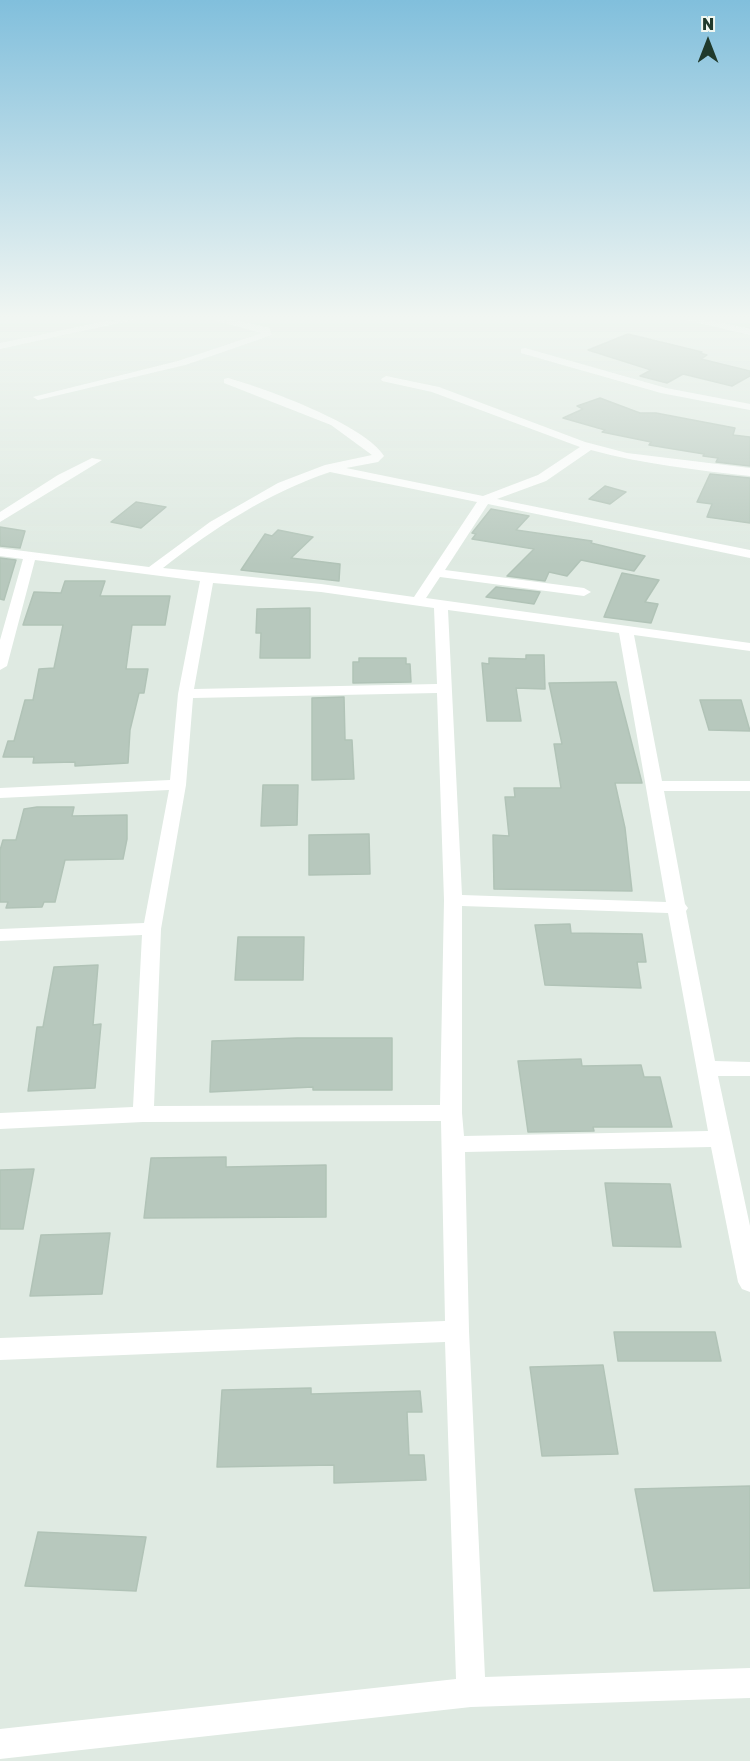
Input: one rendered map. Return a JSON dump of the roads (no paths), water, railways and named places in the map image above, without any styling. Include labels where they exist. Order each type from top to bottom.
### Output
[{"type":"street","points":[[153,570],[201,532],[281,487],[329,468],[374,460],[378,456],[374,449],[335,423],[279,401]]},
{"type":"street","points":[[466,401],[589,446],[697,467],[750,472]]},
{"type":"street","points":[[707,401],[750,407]]},
{"type":"street","points":[[417,602],[485,499],[542,478],[589,446]]},
{"type":"street","points":[[0,518],[62,478],[96,460]]},
{"type":"street","points":[[329,468],[750,555]]},
{"type":"street","points":[[0,552],[207,578],[321,588],[626,632],[750,647]]},
{"type":"street","points":[[0,666],[30,556]]},
{"type":"street","points":[[438,573],[584,592]]},
{"type":"street","points":[[143,1114],[152,929],[178,785],[186,694],[207,578]]},
{"type":"street","points":[[441,605],[453,900],[451,1113],[454,1144],[457,1331],[471,1692]]},
{"type":"street","points":[[626,632],[706,1068],[750,1282]]},
{"type":"street","points":[[186,694],[446,688]]},
{"type":"street","points":[[0,793],[178,785]]},
{"type":"street","points":[[655,786],[750,786]]},
{"type":"street","points":[[453,900],[678,908]]},
{"type":"street","points":[[0,935],[152,929]]},
{"type":"street","points":[[706,1068],[750,1069]]},
{"type":"street","points":[[0,1121],[143,1114],[451,1113]]},
{"type":"street","points":[[454,1144],[721,1139]]},
{"type":"street","points":[[0,1349],[457,1331]]},
{"type":"street","points":[[0,1744],[471,1692],[750,1683]]}]
